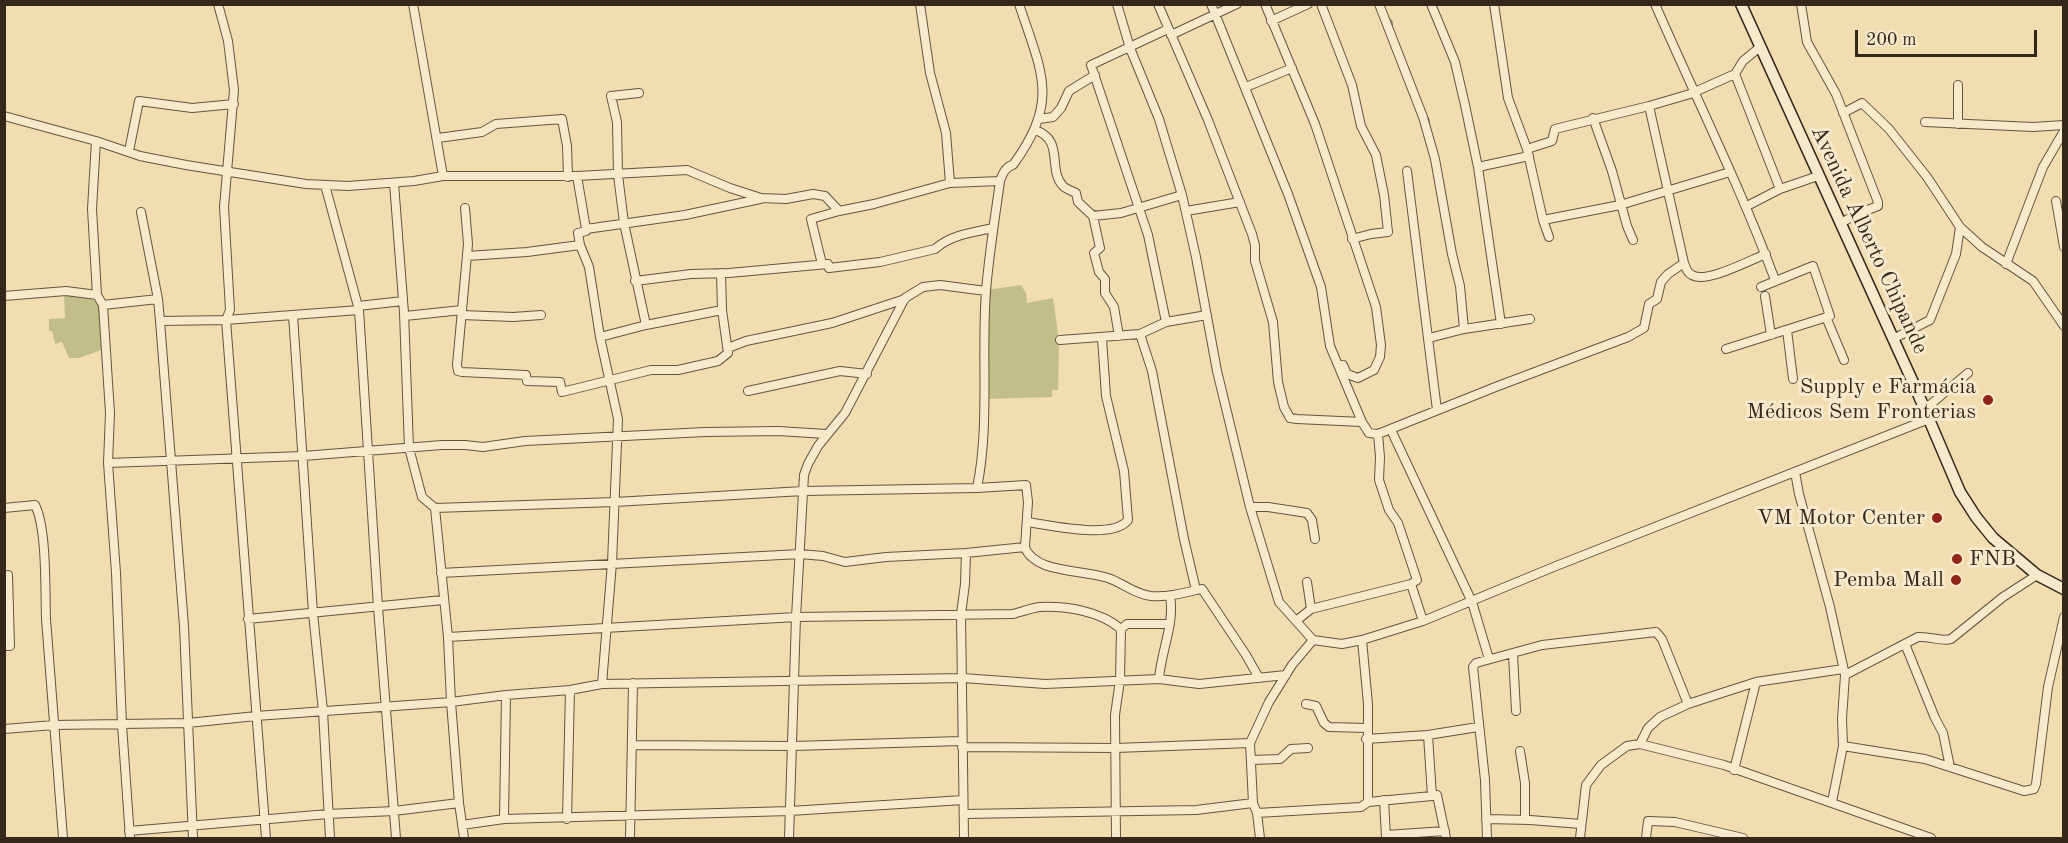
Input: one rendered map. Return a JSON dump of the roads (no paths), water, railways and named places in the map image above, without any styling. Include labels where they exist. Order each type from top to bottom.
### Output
[{"type":"main road","name":"Avenida Alberto Chipande","points":[[1741,4],[1927,414],[1960,492],[1993,538],[2037,575],[2064,589]]},
{"type":"street","points":[[219,4],[228,41],[234,90],[224,207],[230,310],[226,320],[266,838]]},
{"type":"street","points":[[413,4],[444,176]]},
{"type":"street","points":[[920,4],[930,73],[946,133],[950,183]]},
{"type":"street","points":[[977,488],[982,431],[986,291],[1000,181],[1002,174],[1013,165],[1035,130],[1043,97],[1042,77],[1019,4]]},
{"type":"street","points":[[1118,4],[1130,48],[1159,119],[1182,195],[1217,371],[1250,507],[1280,602],[1313,640],[1334,644],[1362,640],[1423,621],[1795,472],[1927,414],[1968,373]]},
{"type":"street","points":[[1158,4],[1208,120],[1252,234],[1255,261],[1272,314],[1278,382],[1286,413],[1297,419],[1362,422]]},
{"type":"street","points":[[1211,4],[1280,174],[1321,287],[1327,330],[1334,356],[1362,422],[1369,433],[1378,434],[1391,430],[1437,410],[1628,337],[1644,328],[1648,304],[1657,299],[1661,282],[1684,263]]},
{"type":"street","points":[[1166,322],[1148,235],[1091,65],[1170,32],[1216,16],[1237,4]]},
{"type":"street","points":[[1265,4],[1316,124],[1352,239],[1377,307],[1380,357],[1374,370],[1358,378],[1347,374],[1340,360],[1334,356]]},
{"type":"street","points":[[1271,21],[1308,4]]},
{"type":"street","points":[[1321,4],[1352,85],[1361,126],[1376,155],[1387,213],[1388,232],[1352,239]]},
{"type":"street","points":[[1379,4],[1423,117],[1435,159],[1460,286],[1464,329]]},
{"type":"street","points":[[1431,4],[1455,62],[1478,167],[1501,324]]},
{"type":"street","points":[[1494,4],[1508,98],[1528,153],[1549,237]]},
{"type":"street","points":[[1655,4],[1693,92],[1747,206],[1776,280]]},
{"type":"street","points":[[1802,4],[1808,42],[1829,81],[1878,202],[1878,206],[1841,223]]},
{"type":"street","points":[[1478,167],[1528,153],[1552,141],[1556,129],[1649,106],[1693,92],[1735,74],[1743,61],[1760,46]]},
{"type":"street","points":[[1246,87],[1292,68]]},
{"type":"street","points":[[1735,74],[1780,189]]},
{"type":"street","points":[[1039,119],[1053,117],[1058,113],[1068,91],[1095,75]]},
{"type":"street","points":[[1958,85],[1958,124]]},
{"type":"street","points":[[639,93],[611,96],[617,132],[618,175],[624,223],[646,325]]},
{"type":"street","points":[[129,151],[139,101],[192,108],[234,104]]},
{"type":"street","points":[[1843,113],[1862,103],[1872,112],[1889,129],[1927,177],[1960,227],[1982,247],[2033,281],[2064,326]]},
{"type":"street","points":[[1649,106],[1667,192],[1688,273],[1692,276],[1706,278],[1766,254]]},
{"type":"street","points":[[4,116],[96,141],[140,156],[313,185],[394,183],[444,176],[568,177],[687,170],[761,198]]},
{"type":"street","points":[[1593,118],[1633,240]]},
{"type":"street","points":[[438,138],[482,132],[496,124],[562,119],[567,146],[568,177]]},
{"type":"street","points":[[1925,122],[2033,127],[2064,125]]},
{"type":"street","points":[[1035,130],[1047,136],[1052,145],[1057,172],[1064,187],[1076,193],[1078,202],[1093,216],[1100,243],[1100,248],[1094,253],[1099,272],[1105,279],[1105,293],[1114,307],[1119,336]]},
{"type":"street","points":[[2006,264],[2043,167],[2064,131]]},
{"type":"street","points":[[96,141],[92,209],[97,295],[103,305],[110,413],[108,463],[129,835],[192,826],[328,814],[394,811],[459,803]]},
{"type":"street","points":[[1407,171],[1437,410]]},
{"type":"street","points":[[1543,220],[1620,205],[1730,172]]},
{"type":"street","points":[[577,176],[586,229]]},
{"type":"street","points":[[1747,206],[1780,189],[1818,176]]},
{"type":"street","points":[[822,264],[811,219],[950,183],[1000,181]]},
{"type":"street","points":[[394,183],[405,316],[409,448],[422,497],[435,508],[615,502],[803,491],[1026,485],[1025,547],[1026,551],[1036,560],[1046,565],[1110,579],[1145,595],[1170,596],[1202,589],[1246,655],[1258,678]]},
{"type":"street","points":[[328,185],[359,308],[378,607],[396,838]]},
{"type":"street","points":[[602,684],[612,563],[618,418],[600,337],[590,267],[580,245],[578,233],[586,229],[685,215],[761,198],[786,199],[813,194],[825,196],[839,211]]},
{"type":"street","points":[[1093,216],[1107,216],[1182,195]]},
{"type":"street","points":[[2056,201],[2064,248]]},
{"type":"street","points":[[1186,211],[1240,202]]},
{"type":"street","points":[[465,207],[467,256],[458,371],[526,375],[527,381],[560,382],[562,392],[651,370],[678,370],[718,361],[728,353],[722,310],[721,273]]},
{"type":"street","points":[[141,212],[158,299],[160,321],[184,626],[193,838]]},
{"type":"street","points":[[1893,339],[1930,321],[1956,254],[1960,227]]},
{"type":"street","points":[[635,281],[691,274],[822,264],[828,264],[830,268],[880,262],[935,249],[941,243],[962,235],[993,228]]},
{"type":"street","points":[[467,256],[527,252],[580,245]]},
{"type":"street","points":[[1726,349],[1830,316],[1814,266],[1761,287]]},
{"type":"street","points":[[728,348],[746,341],[841,320],[905,298],[923,287],[939,285],[986,291]]},
{"type":"street","points":[[4,296],[66,291],[97,295]]},
{"type":"street","points":[[1765,296],[1771,335]]},
{"type":"street","points":[[789,838],[796,616],[803,491],[808,464],[826,434],[845,413],[905,298]]},
{"type":"street","points":[[103,305],[158,299]]},
{"type":"street","points":[[160,321],[226,320],[293,315],[403,301]]},
{"type":"street","points":[[600,337],[722,310]]},
{"type":"street","points":[[405,316],[462,312],[513,317],[541,315]]},
{"type":"street","points":[[293,315],[323,711],[330,838]]},
{"type":"street","points":[[1060,340],[1140,334],[1166,322],[1207,315]]},
{"type":"street","points":[[1826,317],[1844,360]]},
{"type":"street","points":[[1429,338],[1464,329],[1530,319]]},
{"type":"street","points":[[1787,330],[1793,379]]},
{"type":"street","points":[[1140,334],[1152,371],[1196,590]]},
{"type":"street","points":[[1027,522],[1082,530],[1116,528],[1124,525],[1128,520],[1124,471],[1106,396],[1102,338]]},
{"type":"street","points":[[748,391],[840,371],[867,374]]},
{"type":"street","points":[[1391,430],[1472,602],[1489,659]]},
{"type":"street","points":[[108,463],[303,456],[463,445],[483,447],[525,441],[705,432],[778,431],[826,434]]},
{"type":"street","points":[[1296,621],[1311,609],[1411,584],[1416,580],[1398,523],[1389,510],[1379,480],[1378,434]]},
{"type":"street","points":[[1795,472],[1830,607],[1844,672],[1843,746],[1832,802]]},
{"type":"street","points":[[4,508],[35,506],[38,512],[44,555],[63,838]]},
{"type":"street","points":[[1250,507],[1268,507],[1307,513],[1312,520],[1315,540]]},
{"type":"street","points":[[435,508],[448,637],[459,803],[464,838]]},
{"type":"street","points":[[441,573],[800,554],[823,556],[845,562],[886,556],[966,553],[1025,547]]},
{"type":"street","points":[[964,838],[961,614],[966,553]]},
{"type":"street","points":[[4,646],[10,646],[8,574]]},
{"type":"street","points":[[1640,744],[1648,728],[1660,717],[1688,704],[1756,682],[1844,672],[1918,637],[1927,636],[1947,641],[2003,597],[2037,575]]},
{"type":"street","points":[[1307,582],[1311,609]]},
{"type":"street","points":[[1411,584],[1423,621]]},
{"type":"street","points":[[1159,679],[1170,624],[1172,608],[1170,596]]},
{"type":"street","points":[[248,619],[443,600]]},
{"type":"street","points":[[448,637],[796,616],[1013,614],[1039,607],[1099,615],[1121,629]]},
{"type":"street","points":[[1843,746],[1925,759],[2024,790],[2034,789],[2048,687],[2064,617]]},
{"type":"street","points":[[1116,838],[1115,715],[1120,680],[1121,629],[1127,624],[1170,624]]},
{"type":"street","points":[[1487,838],[1485,780],[1473,667],[1476,663],[1542,645],[1656,632],[1662,639],[1688,704]]},
{"type":"street","points":[[1260,838],[1257,813],[1253,803],[1250,743],[1269,702],[1313,640]]},
{"type":"street","points":[[1362,640],[1368,704],[1366,739],[1368,802]]},
{"type":"street","points":[[1905,644],[1943,733],[1950,767]]},
{"type":"street","points":[[1513,654],[1516,711]]},
{"type":"street","points":[[4,729],[54,725],[188,723],[451,702],[570,690],[602,684],[963,678],[1045,684],[1159,679],[1199,684],[1286,675]]},
{"type":"street","points":[[1734,770],[1756,682]]},
{"type":"street","points":[[630,838],[633,683]]},
{"type":"street","points":[[567,819],[570,690]]},
{"type":"street","points":[[504,819],[506,695]]},
{"type":"street","points":[[1306,704],[1316,706],[1324,723],[1329,727],[1367,728]]},
{"type":"street","points":[[1366,739],[1428,735],[1478,727]]},
{"type":"street","points":[[1428,735],[1432,796]]},
{"type":"street","points":[[632,746],[961,744],[1116,748],[1250,743]]},
{"type":"street","points":[[1580,838],[1586,785],[1601,765],[1618,752],[1627,746],[1640,744],[1724,765],[1925,837]]},
{"type":"street","points":[[1251,760],[1281,759],[1291,749],[1308,748]]},
{"type":"street","points":[[1521,751],[1525,783],[1524,820]]},
{"type":"street","points":[[1257,813],[1361,807],[1368,802],[1384,800],[1432,796],[1437,795],[1446,835],[1386,837],[1384,800]]},
{"type":"street","points":[[462,825],[504,819],[790,811],[963,800]]},
{"type":"street","points":[[964,814],[1196,810],[1253,803]]},
{"type":"street","points":[[1486,819],[1581,824]]},
{"type":"street","points":[[1646,838],[1648,821],[1675,822],[1718,835],[1743,838]]},
{"type":"waterway","points":[[1386,15],[1392,22],[1392,28]]},
{"type":"waterway","points":[[1407,65],[1414,83]]},
{"type":"waterway","points":[[1460,99],[1462,109]]},
{"type":"waterway","points":[[1424,110],[1429,125]]},
{"type":"waterway","points":[[1051,158],[1053,171]]},
{"type":"waterway","points":[[1091,210],[1097,211]]},
{"type":"waterway","points":[[1488,264],[1490,274]]},
{"type":"waterway","points":[[1466,313],[1467,323]]},
{"type":"place","name":"Supply e Farmácia Médicos Sem Fronterias","points":[[1988,400]]},
{"type":"place","name":"VM Motor Center","points":[[1937,518]]},
{"type":"place","name":"FNB","points":[[1957,559]]},
{"type":"place","name":"Pemba Mall","points":[[1956,580]]}]
